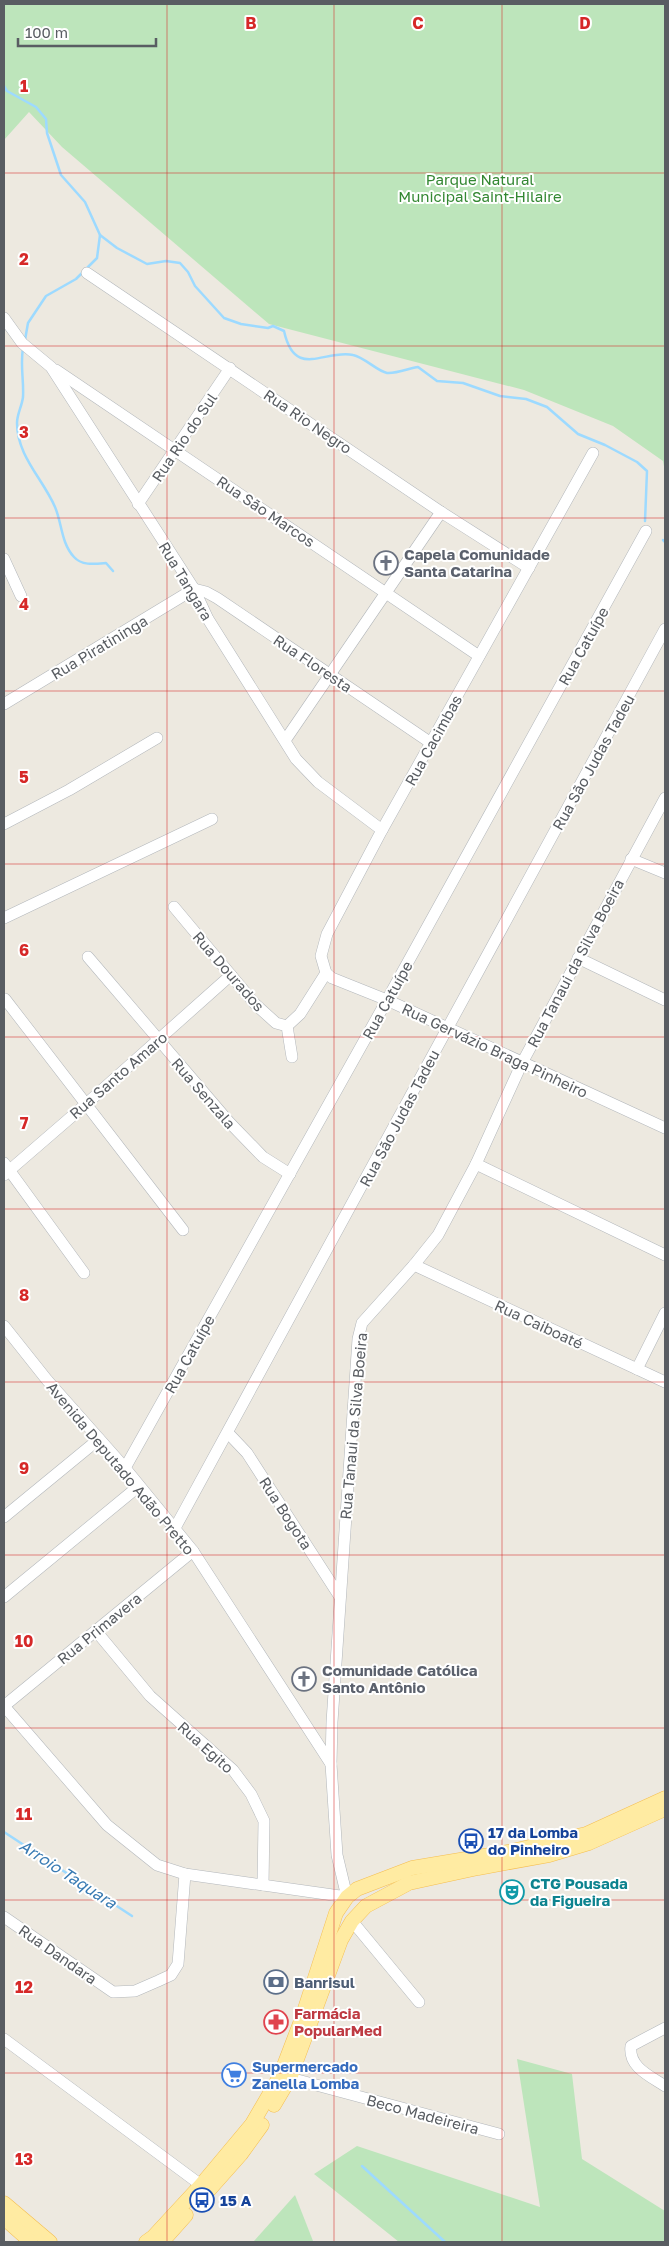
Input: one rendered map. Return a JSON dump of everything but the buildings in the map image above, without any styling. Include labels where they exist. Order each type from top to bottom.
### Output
[{"type":"main road","points":[[146,2242],[201,2185],[252,2124],[280,2076],[301,2021],[336,1913],[352,1893],[412,1868],[514,1851],[586,1834],[665,1798]]},
{"type":"main road","points":[[162,2242],[241,2154],[259,2131],[290,2078],[340,1940],[352,1921],[366,1906],[409,1884],[478,1868],[549,1855],[588,1843],[665,1809]]},
{"type":"main road","points":[[352,1893],[366,1906]]},
{"type":"main road","points":[[336,1913],[352,1921]]},
{"type":"main road","points":[[4,2203],[50,2242]]},
{"type":"main road","points":[[4,2218],[31,2242]]},
{"type":"street","name":"Rua Rio Negro","points":[[87,273],[441,512],[529,568]]},
{"type":"street","name":"Rua Tangara","points":[[4,318],[30,352],[51,368],[194,589],[208,619],[286,739],[296,759],[318,782],[382,830]]},
{"type":"street","name":"Rua São Marcos","points":[[51,368],[479,656]]},
{"type":"street","name":"Rua Rio do Sul","points":[[138,504],[230,368]]},
{"type":"street","name":"Rua Cacimbas","points":[[326,973],[321,956],[327,934],[382,830],[593,453]]},
{"type":"street","points":[[286,739],[441,512]]},
{"type":"street","name":"Rua Catuípe","points":[[125,1468],[387,1000],[646,531]]},
{"type":"street","points":[[4,559],[21,596]]},
{"type":"street","name":"Rua Floresta","points":[[194,589],[206,592],[217,598],[431,743]]},
{"type":"street","name":"Rua Piratininga","points":[[4,704],[194,589]]},
{"type":"street","name":"Rua São Judas Tadeu","points":[[175,1528],[665,629]]},
{"type":"street","points":[[4,824],[69,790],[157,738]]},
{"type":"street","name":"Rua Tanaui da Silva Boeira","points":[[352,1893],[337,1855],[332,1764],[332,1722],[358,1339],[362,1323],[438,1235],[476,1164],[522,1063],[665,798]]},
{"type":"street","points":[[4,918],[212,819]]},
{"type":"street","points":[[631,859],[665,872]]},
{"type":"street","name":"Rua Dourados","points":[[174,907],[255,1004],[276,1023],[287,1026]]},
{"type":"street","name":"Rua Senzala","points":[[88,957],[229,1122],[263,1157],[290,1174]]},
{"type":"street","points":[[578,958],[665,1000]]},
{"type":"street","points":[[292,1058],[287,1026],[300,1014],[326,973]]},
{"type":"street","name":"Rua Gervázio Braga Pinheiro","points":[[326,973],[332,978],[387,1000],[665,1128]]},
{"type":"street","name":"Rua Santo Amaro","points":[[5,1169],[85,1105],[231,975]]},
{"type":"street","points":[[5,999],[182,1230]]},
{"type":"street","points":[[476,1164],[665,1255]]},
{"type":"street","points":[[5,1169],[84,1273]]},
{"type":"street","name":"Rua Caiboaté","points":[[414,1265],[665,1382]]},
{"type":"street","points":[[637,1369],[665,1313]]},
{"type":"street","name":"Avenida Deputado Adão Pretto","points":[[5,1331],[125,1468],[193,1551],[332,1764]]},
{"type":"street","name":"Rua Bogota","points":[[228,1433],[247,1453],[340,1597]]},
{"type":"street","points":[[4,1517],[99,1439]]},
{"type":"street","points":[[4,1597],[139,1486]]},
{"type":"street","name":"Rua Primavera","points":[[4,1706],[193,1551]]},
{"type":"street","name":"Rua Egito","points":[[96,1631],[150,1696],[233,1770],[251,1794],[264,1821],[263,1885]]},
{"type":"street","points":[[4,1706],[107,1825],[157,1865],[185,1874],[263,1885],[352,1893]]},
{"type":"street","name":"Rua Dandara","points":[[4,1917],[113,1992],[135,1991],[170,1975],[178,1964],[185,1874]]},
{"type":"street","points":[[352,1921],[419,2002]]},
{"type":"street","points":[[665,2028],[631,2046],[630,2054],[635,2066],[665,2086]]},
{"type":"street","points":[[4,2039],[201,2185]]},
{"type":"street","name":"Beco Madeireira","points":[[290,2078],[499,2134]]},
{"type":"green space","name":"Parque Natural Municipal Saint-Hilaire","points":[[4,4],[665,4],[665,472],[663,461],[613,426],[524,390],[269,324],[62,147],[29,112],[4,140]]},
{"type":"green space","points":[[517,2059],[572,2074],[582,2159],[665,2211],[665,2242],[399,2242],[314,2174],[357,2146],[540,2207]]},
{"type":"green space","points":[[295,2195],[313,2241],[253,2242]]},
{"type":"waterway","points":[[4,86],[7,91],[36,107],[46,119],[47,133],[61,175],[85,202],[100,235],[117,248],[147,264],[166,261],[180,263],[188,272],[195,286],[224,318],[241,324],[268,328],[273,326],[284,331],[289,346],[295,355],[303,359],[342,354],[353,355],[362,358],[379,370],[387,373],[395,373],[418,367],[437,381],[463,383],[500,396],[526,399],[547,407],[578,434],[605,445],[637,462],[647,471],[645,521]]},
{"type":"waterway","points":[[25,340],[28,323],[46,296],[76,279],[97,258],[100,235]]},
{"type":"waterway","points":[[23,348],[23,397],[17,423],[21,446],[55,507],[64,539],[74,557],[81,562],[89,564],[106,563],[113,571]]},
{"type":"waterway","name":"Arroio Taquara","points":[[4,1832],[132,1916]]},
{"type":"waterway","points":[[362,2166],[445,2242]]},
{"type":"place","name":"Capela Comunidade Santa Catarina","points":[[386,563]]},
{"type":"place","name":"Comunidade Católica Santo Antônio","points":[[304,1679]]},
{"type":"place","name":"17 da Lomba do Pinheiro","points":[[471,1841]]},
{"type":"place","name":"CTG Pousada da Figueira","points":[[512,1892]]},
{"type":"place","name":"Banrisul","points":[[276,1982]]},
{"type":"place","name":"Farmácia PopularMed","points":[[276,2022]]},
{"type":"place","name":"Supermercado Zanella Lomba","points":[[234,2075]]},
{"type":"place","name":"15 A","points":[[202,2200]]}]
